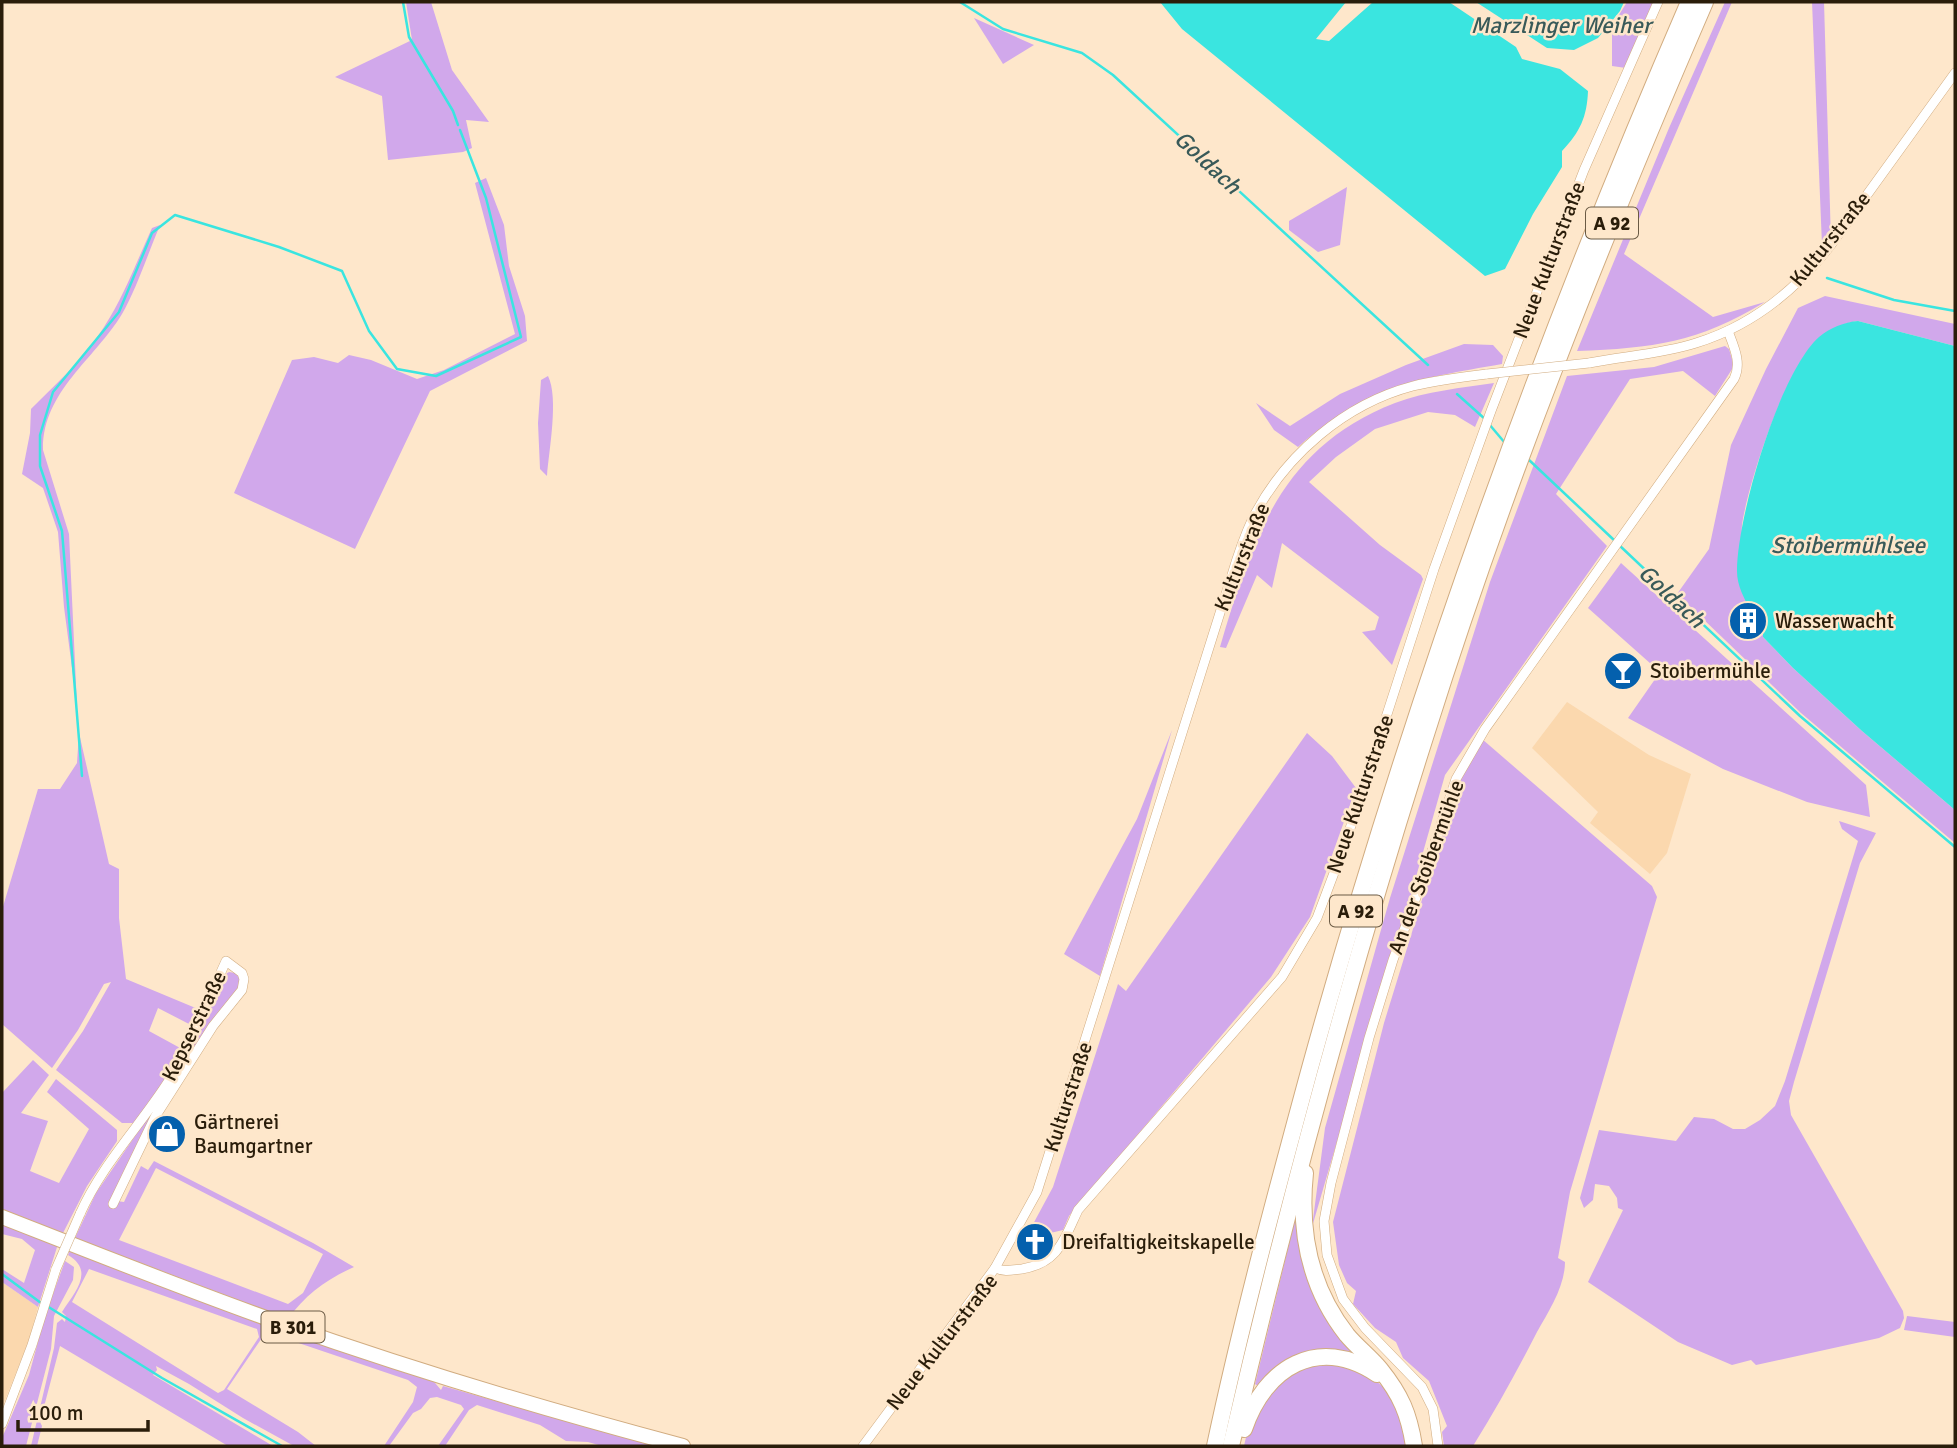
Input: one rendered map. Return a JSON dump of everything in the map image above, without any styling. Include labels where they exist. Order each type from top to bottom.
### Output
[{"type":"highway","name":"A 92","points":[[1215,1446],[1279,1181],[1331,993],[1413,724],[1516,452],[1601,209],[1689,2]]},
{"type":"highway","name":"A 92","points":[[1231,1446],[1280,1238],[1314,1114],[1427,729],[1516,452],[1705,2]]},
{"type":"highway","points":[[1314,1114],[1317,1132],[1306,1171],[1302,1201],[1312,1273],[1328,1307],[1348,1336],[1381,1371],[1402,1399],[1414,1446]]},
{"type":"highway","points":[[1238,1446],[1260,1393],[1277,1374],[1296,1363],[1320,1356],[1336,1357],[1356,1362],[1388,1381]]},
{"type":"main road","name":"B 301","points":[[2,1217],[280,1323],[434,1374],[683,1446]]},
{"type":"street","name":"Neue Kulturstraße","points":[[863,1446],[995,1268],[1003,1272],[1036,1267],[1055,1254],[1078,1210],[1282,977],[1317,918],[1346,841],[1434,569],[1483,432],[1584,170],[1658,2]]},
{"type":"street","name":"Kulturstraße","points":[[995,1268],[1037,1192],[1224,599],[1253,518],[1272,487],[1295,458],[1316,438],[1352,412],[1371,401],[1411,387],[1487,374],[1589,363],[1694,344],[1728,331],[1782,297],[1815,265],[1955,73]]},
{"type":"street","name":"An der Stoibermühle","points":[[1438,1446],[1433,1409],[1422,1387],[1365,1328],[1340,1294],[1324,1238],[1327,1196],[1377,1009],[1457,779],[1485,729],[1734,379],[1738,362],[1728,331]]},
{"type":"street","name":"Kepserstraße","points":[[2,1424],[56,1269],[80,1214],[109,1162],[180,1061],[226,961],[242,974],[242,990],[213,1026],[155,1117],[113,1204]]},
{"type":"shaded area","points":[[406,2],[431,2],[452,70],[489,122],[466,120],[472,148],[463,152],[388,160],[382,96],[335,77],[412,40]]},
{"type":"shaded area","points":[[1627,2],[1654,2],[1626,68],[1612,66],[1612,26]]},
{"type":"shaded area","points":[[1725,2],[1732,2],[1624,254],[1713,317],[1765,302],[1718,327],[1674,341],[1629,348],[1577,351],[1669,128]]},
{"type":"shaded area","points":[[1812,2],[1824,2],[1831,242],[1822,245]]},
{"type":"shaded area","points":[[974,18],[1034,45],[1003,64]]},
{"type":"shaded area","points":[[486,178],[504,225],[509,266],[525,316],[527,341],[430,391],[355,549],[234,493],[292,360],[314,357],[338,363],[349,355],[371,360],[417,379],[444,370],[515,334],[475,183]]},
{"type":"shaded area","points":[[1347,187],[1340,245],[1318,252],[1289,230],[1289,221]]},
{"type":"shaded area","points":[[160,225],[122,314],[60,394],[45,429],[43,450],[69,534],[77,706],[64,607],[58,532],[43,488],[22,474],[30,433],[31,409],[70,370],[96,338],[118,303],[152,228]]},
{"type":"shaded area","points":[[1825,296],[1955,324],[1955,346],[1858,321],[1833,330],[1812,346],[1801,361],[1779,405],[1759,458],[1746,506],[1742,533],[1755,609],[1763,617],[1760,625],[1763,627],[1763,637],[1793,668],[1955,810],[1955,843],[1801,713],[1677,594],[1709,549],[1731,445],[1766,369],[1798,308]]},
{"type":"shaded area","points":[[1464,344],[1493,345],[1503,356],[1502,364],[1417,381],[1370,398],[1323,427],[1298,447],[1274,430],[1256,403],[1290,426],[1340,394],[1406,365]]},
{"type":"shaded area","points":[[1725,346],[1729,349],[1734,366],[1715,396],[1683,371],[1630,379],[1556,494],[1607,546],[1445,775],[1406,912],[1366,1034],[1312,1227],[1325,1128],[1390,898],[1490,582],[1567,376],[1654,367]]},
{"type":"shaded area","points":[[548,376],[553,410],[547,476],[540,469],[538,423],[541,380]]},
{"type":"shaded area","points":[[1494,383],[1475,427],[1455,415],[1428,412],[1375,429],[1336,457],[1309,482],[1423,579],[1392,665],[1362,632],[1375,630],[1379,617],[1282,543],[1272,588],[1257,575],[1226,648],[1220,647],[1259,534],[1298,471],[1324,444],[1356,422],[1395,403],[1432,393]]},
{"type":"shaded area","points":[[1621,563],[1866,785],[1870,817],[1807,802],[1723,769],[1628,718],[1660,672],[1588,608]]},
{"type":"shaded area","points":[[1567,702],[1649,755],[1691,774],[1667,853],[1650,874],[1590,823],[1598,812],[1532,748]]},
{"type":"shaded area","points":[[1172,730],[1100,976],[1064,954],[1137,819]]},
{"type":"shaded area","points":[[79,733],[109,864],[119,869],[119,918],[126,979],[198,1009],[189,1024],[158,1008],[149,1031],[182,1049],[168,1077],[136,1123],[122,1123],[56,1070],[83,1031],[111,982],[104,984],[78,1030],[52,1068],[2,1024],[2,910],[38,789],[60,789],[77,763]]},
{"type":"shaded area","points":[[1307,733],[1332,756],[1356,788],[1310,917],[1271,977],[1069,1216],[1063,1230],[1025,1239],[1053,1187],[1118,984],[1126,991]]},
{"type":"shaded area","points":[[1482,739],[1652,886],[1657,897],[1570,1192],[1558,1258],[1565,1262],[1559,1289],[1473,1446],[1444,1446],[1442,1432],[1447,1426],[1429,1381],[1403,1358],[1396,1342],[1375,1328],[1353,1304],[1356,1291],[1347,1283],[1339,1265],[1333,1222],[1384,1023],[1457,786]]},
{"type":"shaded area","points":[[1839,821],[1876,833],[1860,863],[1789,1101],[1791,1115],[1903,1311],[1904,1318],[1900,1328],[1879,1338],[1756,1365],[1751,1360],[1732,1365],[1678,1342],[1588,1282],[1623,1210],[1618,1208],[1617,1198],[1609,1186],[1595,1184],[1593,1200],[1584,1208],[1580,1198],[1599,1130],[1676,1141],[1694,1117],[1714,1119],[1733,1129],[1745,1129],[1775,1106],[1858,841],[1842,829]]},
{"type":"shaded area","points":[[229,972],[235,973],[240,978],[239,988],[140,1138],[110,1200],[124,1202],[141,1166],[148,1170],[154,1161],[354,1267],[317,1288],[288,1319],[75,1238],[96,1193],[144,1123],[223,976]],"holes":[[[156,1168],[323,1254],[303,1293],[288,1304],[119,1240]]]},
{"type":"shaded area","points":[[33,1060],[49,1075],[21,1113],[48,1121],[30,1171],[59,1183],[89,1129],[47,1092],[56,1079],[117,1130],[117,1141],[87,1186],[63,1233],[2,1209],[2,1093]]},
{"type":"shaded area","points":[[1296,1215],[1309,1280],[1370,1363],[1338,1353],[1310,1353],[1283,1364],[1258,1386],[1255,1384]]},
{"type":"shaded area","points":[[2,1223],[58,1244],[38,1307],[2,1282],[2,1269],[24,1283],[35,1250],[22,1239],[2,1234]]},
{"type":"shaded area","points":[[70,1250],[430,1377],[441,1390],[443,1386],[655,1446],[602,1446],[566,1441],[540,1425],[477,1405],[469,1410],[445,1446],[438,1446],[464,1409],[461,1405],[437,1397],[430,1398],[421,1409],[413,1413],[389,1446],[384,1446],[413,1402],[417,1387],[408,1380],[266,1332],[227,1389],[316,1446],[294,1446],[156,1366],[157,1370],[153,1375],[273,1446],[228,1446],[60,1346],[40,1422],[42,1426],[37,1446],[31,1446],[54,1348],[57,1323],[62,1319],[65,1322],[66,1316],[62,1312],[80,1282],[80,1268],[68,1255]],"holes":[[[89,1269],[257,1329],[259,1337],[224,1390],[218,1393],[72,1302]]]},
{"type":"shaded area","points":[[65,1261],[74,1267],[73,1280],[54,1316],[51,1349],[26,1446],[2,1446],[2,1438],[29,1375],[45,1316]]},
{"type":"shaded area","points":[[2,1282],[38,1307],[29,1340],[2,1408]]},
{"type":"shaded area","points":[[1907,1316],[1955,1322],[1955,1337],[1904,1330]]},
{"type":"shaded area","points":[[1336,1360],[1375,1380],[1390,1394],[1402,1414],[1406,1446],[1244,1446],[1249,1424],[1282,1374]]},
{"type":"water","points":[[1160,2],[1346,2],[1316,39],[1329,41],[1373,2],[1449,2],[1516,47],[1522,59],[1560,69],[1588,91],[1586,109],[1578,131],[1562,151],[1562,167],[1533,214],[1505,269],[1485,276],[1182,29]]},
{"type":"water","name":"Marzlinger Weiher","points":[[1476,2],[1624,2],[1598,38],[1574,50],[1547,48]]},
{"type":"water","name":"Stoibermühlsee","points":[[1858,321],[1955,346],[1955,810],[1862,731],[1763,637],[1763,627],[1760,625],[1763,616],[1759,611],[1751,611],[1738,582],[1739,547],[1752,483],[1775,413],[1789,381],[1804,355],[1819,337],[1837,326]]},
{"type":"waterway","points":[[403,2],[409,37],[453,111],[458,125]]},
{"type":"waterway","name":"Goldach","points":[[960,2],[1003,29],[1082,53],[1113,75],[1428,365]]},
{"type":"waterway","points":[[82,776],[62,531],[40,466],[40,435],[53,392],[119,312],[152,233],[175,215],[279,247],[342,271],[369,331],[397,369],[436,376],[521,337],[486,198],[460,130]]},
{"type":"waterway","points":[[1827,278],[1894,300],[1955,311]]},
{"type":"waterway","name":"Goldach","points":[[1457,394],[1485,419]]},
{"type":"waterway","name":"Goldach","points":[[1489,424],[1505,443]]},
{"type":"waterway","name":"Goldach","points":[[1528,459],[1615,541]]},
{"type":"waterway","name":"Goldach","points":[[1619,545],[1800,716],[1955,847]]},
{"type":"waterway","points":[[2,1274],[41,1303]]},
{"type":"waterway","points":[[47,1306],[162,1378],[282,1446]]},
{"type":"place","name":"Wasserwacht","points":[[1748,621]]},
{"type":"place","name":"Stoibermühle","points":[[1623,671]]},
{"type":"place","name":"Gärtnerei Baumgartner","points":[[167,1134]]},
{"type":"place","name":"Dreifaltigkeitskapelle","points":[[1035,1242]]}]
